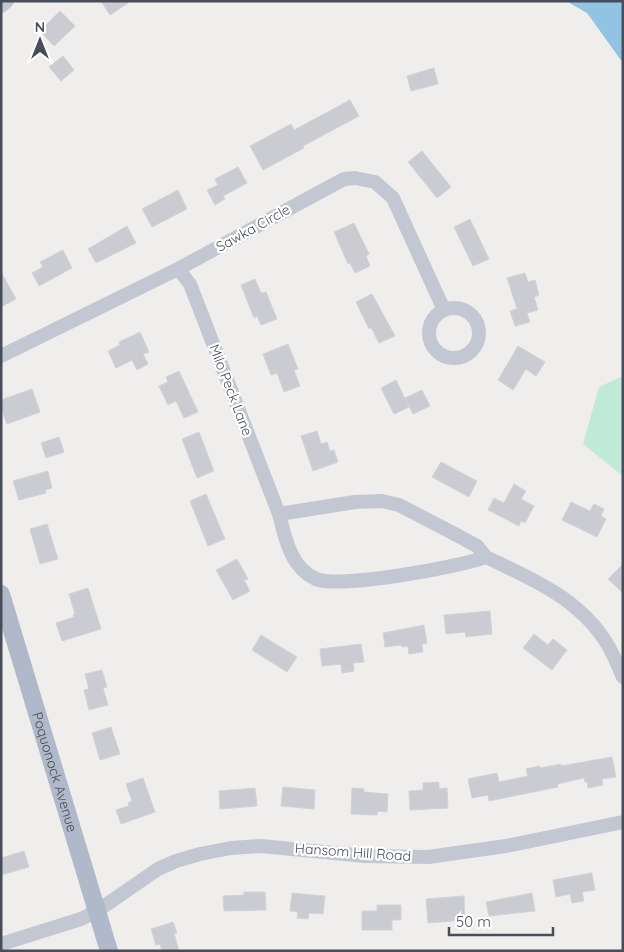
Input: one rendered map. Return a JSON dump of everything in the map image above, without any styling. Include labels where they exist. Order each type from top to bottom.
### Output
[{"type":"main road","name":"Poquonock Avenue","points":[[1,594],[109,951]]},
{"type":"street","points":[[1,6],[7,1]]},
{"type":"street","name":"Sawka Circle","points":[[1,356],[178,269],[344,179],[363,179],[375,182],[393,198],[444,310]]},
{"type":"street","name":"Milo Peck Lane","points":[[178,269],[190,284],[279,514],[285,540],[293,559],[316,579],[333,582],[376,578],[468,564],[486,558]]},
{"type":"street","points":[[279,514],[355,502],[382,501],[399,505],[477,546],[486,558],[535,580],[569,602],[606,640],[623,677]]},
{"type":"street","name":"Hansom Hill Road","points":[[1,944],[81,919],[97,911],[158,869],[176,860],[200,854],[231,848],[261,846],[365,856],[428,857],[506,846],[623,822]]},
{"type":"green space","points":[[623,376],[623,476],[583,444],[599,387]]},
{"type":"water","points":[[566,1],[623,1],[623,63],[587,13]]},
{"type":"building","points":[[101,1],[131,1],[110,15]]},
{"type":"building","points":[[60,11],[75,26],[54,46],[40,31]]},
{"type":"building","points":[[63,56],[74,70],[61,81],[49,67]]},
{"type":"building","points":[[434,68],[438,84],[411,91],[407,76]]},
{"type":"building","points":[[350,100],[359,116],[263,170],[250,146],[291,124],[294,130]]},
{"type":"building","points":[[422,151],[451,187],[437,198],[408,162]]},
{"type":"building","points":[[238,167],[247,183],[223,196],[225,199],[215,205],[207,190],[218,185],[215,179]]},
{"type":"building","points":[[178,190],[187,209],[152,227],[142,209]]},
{"type":"building","points":[[470,219],[489,259],[473,266],[454,227]]},
{"type":"building","points":[[354,223],[369,254],[366,256],[370,266],[355,273],[350,263],[348,264],[334,232]]},
{"type":"building","points":[[127,226],[136,243],[96,263],[88,249]]},
{"type":"building","points":[[63,250],[72,268],[39,286],[32,273],[43,267],[40,262]]},
{"type":"building","points":[[1,272],[16,299],[1,307]]},
{"type":"building","points":[[525,273],[528,282],[535,280],[539,295],[534,297],[538,310],[527,313],[530,322],[515,326],[510,311],[517,309],[507,278]]},
{"type":"building","points":[[255,279],[261,293],[266,292],[277,319],[261,325],[257,316],[254,318],[241,285]]},
{"type":"building","points":[[372,294],[395,336],[379,343],[371,327],[369,329],[356,302]]},
{"type":"building","points":[[140,332],[149,352],[143,354],[148,364],[137,370],[132,360],[116,368],[108,351],[120,345],[119,342]]},
{"type":"building","points":[[288,344],[298,369],[294,370],[300,386],[284,392],[277,373],[271,375],[263,354]]},
{"type":"building","points":[[518,346],[545,362],[536,376],[526,369],[513,390],[498,380]]},
{"type":"building","points":[[179,371],[198,412],[184,418],[176,401],[168,405],[159,386],[168,382],[166,377]]},
{"type":"building","points":[[396,380],[409,407],[394,414],[381,388]]},
{"type":"building","points":[[32,389],[40,412],[7,424],[1,408],[1,400]]},
{"type":"building","points":[[422,390],[430,406],[413,414],[405,398]]},
{"type":"building","points":[[317,431],[321,444],[327,442],[330,451],[334,450],[338,462],[313,471],[301,436]]},
{"type":"building","points":[[199,432],[214,471],[197,478],[182,439]]},
{"type":"building","points":[[59,437],[64,452],[46,458],[41,443]]},
{"type":"building","points":[[441,462],[477,481],[469,497],[432,477]]},
{"type":"building","points":[[48,471],[52,488],[45,490],[46,493],[19,500],[13,481]]},
{"type":"building","points":[[514,484],[526,491],[521,499],[534,506],[525,523],[521,521],[519,526],[488,510],[494,498],[504,503]]},
{"type":"building","points":[[206,494],[225,539],[208,546],[190,501]]},
{"type":"building","points":[[571,502],[590,511],[594,504],[604,509],[601,516],[606,519],[597,537],[562,520]]},
{"type":"building","points":[[47,524],[58,559],[40,564],[30,529]]},
{"type":"building","points":[[237,559],[248,579],[244,580],[250,591],[233,600],[216,570]]},
{"type":"building","points":[[623,564],[623,593],[608,579]]},
{"type":"building","points":[[88,588],[101,629],[62,641],[56,623],[74,617],[73,615],[75,614],[69,594]]},
{"type":"building","points":[[490,611],[492,634],[466,637],[465,632],[446,634],[444,615]]},
{"type":"building","points":[[424,625],[427,643],[422,644],[423,652],[409,654],[408,646],[402,647],[401,645],[385,647],[383,633]]},
{"type":"building","points":[[534,634],[548,645],[553,639],[567,650],[552,670],[523,648]]},
{"type":"building","points":[[261,635],[297,657],[287,672],[252,650]]},
{"type":"building","points":[[361,644],[364,662],[353,663],[354,671],[342,673],[341,664],[322,666],[320,649]]},
{"type":"building","points":[[102,670],[107,687],[103,688],[108,705],[89,710],[84,690],[89,689],[85,674]]},
{"type":"building","points":[[111,727],[120,754],[100,760],[92,733]]},
{"type":"building","points":[[612,757],[616,777],[602,779],[603,785],[588,788],[584,778],[557,784],[558,787],[489,801],[488,795],[472,798],[468,779],[497,773],[499,782],[528,776],[526,769],[539,766],[540,768],[561,764],[561,766]]},
{"type":"building","points":[[143,778],[155,812],[121,824],[116,810],[129,806],[128,803],[132,801],[126,784]]},
{"type":"building","points":[[439,782],[439,789],[447,788],[448,808],[410,810],[409,791],[423,790],[423,783]]},
{"type":"building","points":[[283,787],[315,790],[314,809],[281,806]]},
{"type":"building","points":[[255,788],[257,806],[220,809],[219,791]]},
{"type":"building","points":[[352,788],[364,789],[364,792],[388,794],[387,812],[378,811],[377,815],[351,814]]},
{"type":"building","points":[[24,851],[29,867],[1,875],[1,858]]},
{"type":"building","points":[[592,873],[595,890],[582,892],[584,901],[572,903],[570,894],[556,897],[553,880]]},
{"type":"building","points":[[244,892],[265,892],[266,910],[224,911],[223,896],[244,895]]},
{"type":"building","points":[[292,893],[325,896],[323,914],[309,913],[308,919],[297,918],[298,912],[290,911]]},
{"type":"building","points":[[532,893],[535,911],[489,916],[486,902]]},
{"type":"building","points":[[464,896],[465,920],[428,923],[426,899]]},
{"type":"building","points":[[377,905],[401,905],[401,920],[392,920],[392,930],[362,930],[362,911],[377,911]]},
{"type":"building","points":[[173,922],[177,933],[174,933],[179,951],[162,951],[160,944],[156,945],[151,929]]}]
